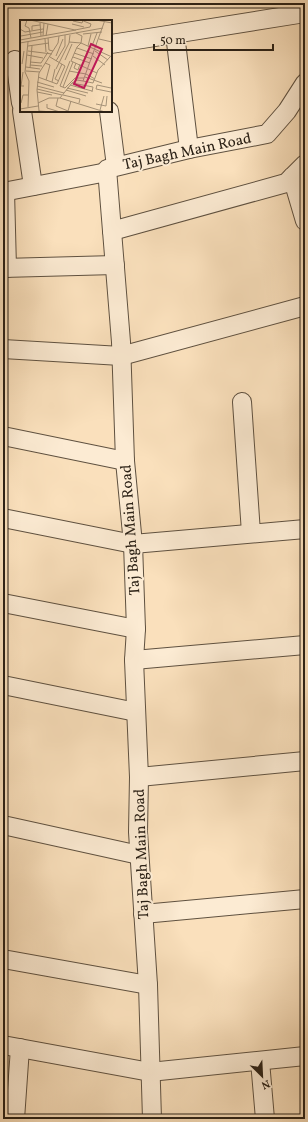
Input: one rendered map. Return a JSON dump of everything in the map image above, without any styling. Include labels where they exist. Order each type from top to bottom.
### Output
[{"type":"street","points":[[112,44],[305,13]]},
{"type":"street","points":[[175,34],[189,149]]},
{"type":"street","points":[[13,60],[20,97]]},
{"type":"street","name":"Taj Bagh Main Road","points":[[152,1119],[148,985],[139,855],[139,777],[134,660],[136,629],[133,544],[125,461],[122,356],[112,231],[112,169],[189,149],[266,134],[287,111],[305,83]]},
{"type":"street","points":[[22,112],[33,186]]},
{"type":"street","points":[[109,112],[112,169],[4,192],[5,268],[115,265]]},
{"type":"street","points":[[112,231],[286,183],[305,164]]},
{"type":"street","points":[[292,177],[305,220]]},
{"type":"street","points":[[3,349],[122,356],[305,306]]},
{"type":"street","points":[[242,402],[251,533]]},
{"type":"street","points":[[3,436],[125,461]]},
{"type":"street","points":[[3,518],[133,544],[305,529]]},
{"type":"street","points":[[3,603],[136,629]]},
{"type":"street","points":[[134,660],[305,645]]},
{"type":"street","points":[[3,686],[136,712]]},
{"type":"street","points":[[139,777],[305,761]]},
{"type":"street","points":[[3,825],[139,855]]},
{"type":"street","points":[[143,914],[305,899]]},
{"type":"street","points":[[3,959],[148,985]]},
{"type":"street","points":[[11,1115],[11,1046],[150,1072],[305,1056]]},
{"type":"street","points":[[260,1061],[265,1119]]}]
